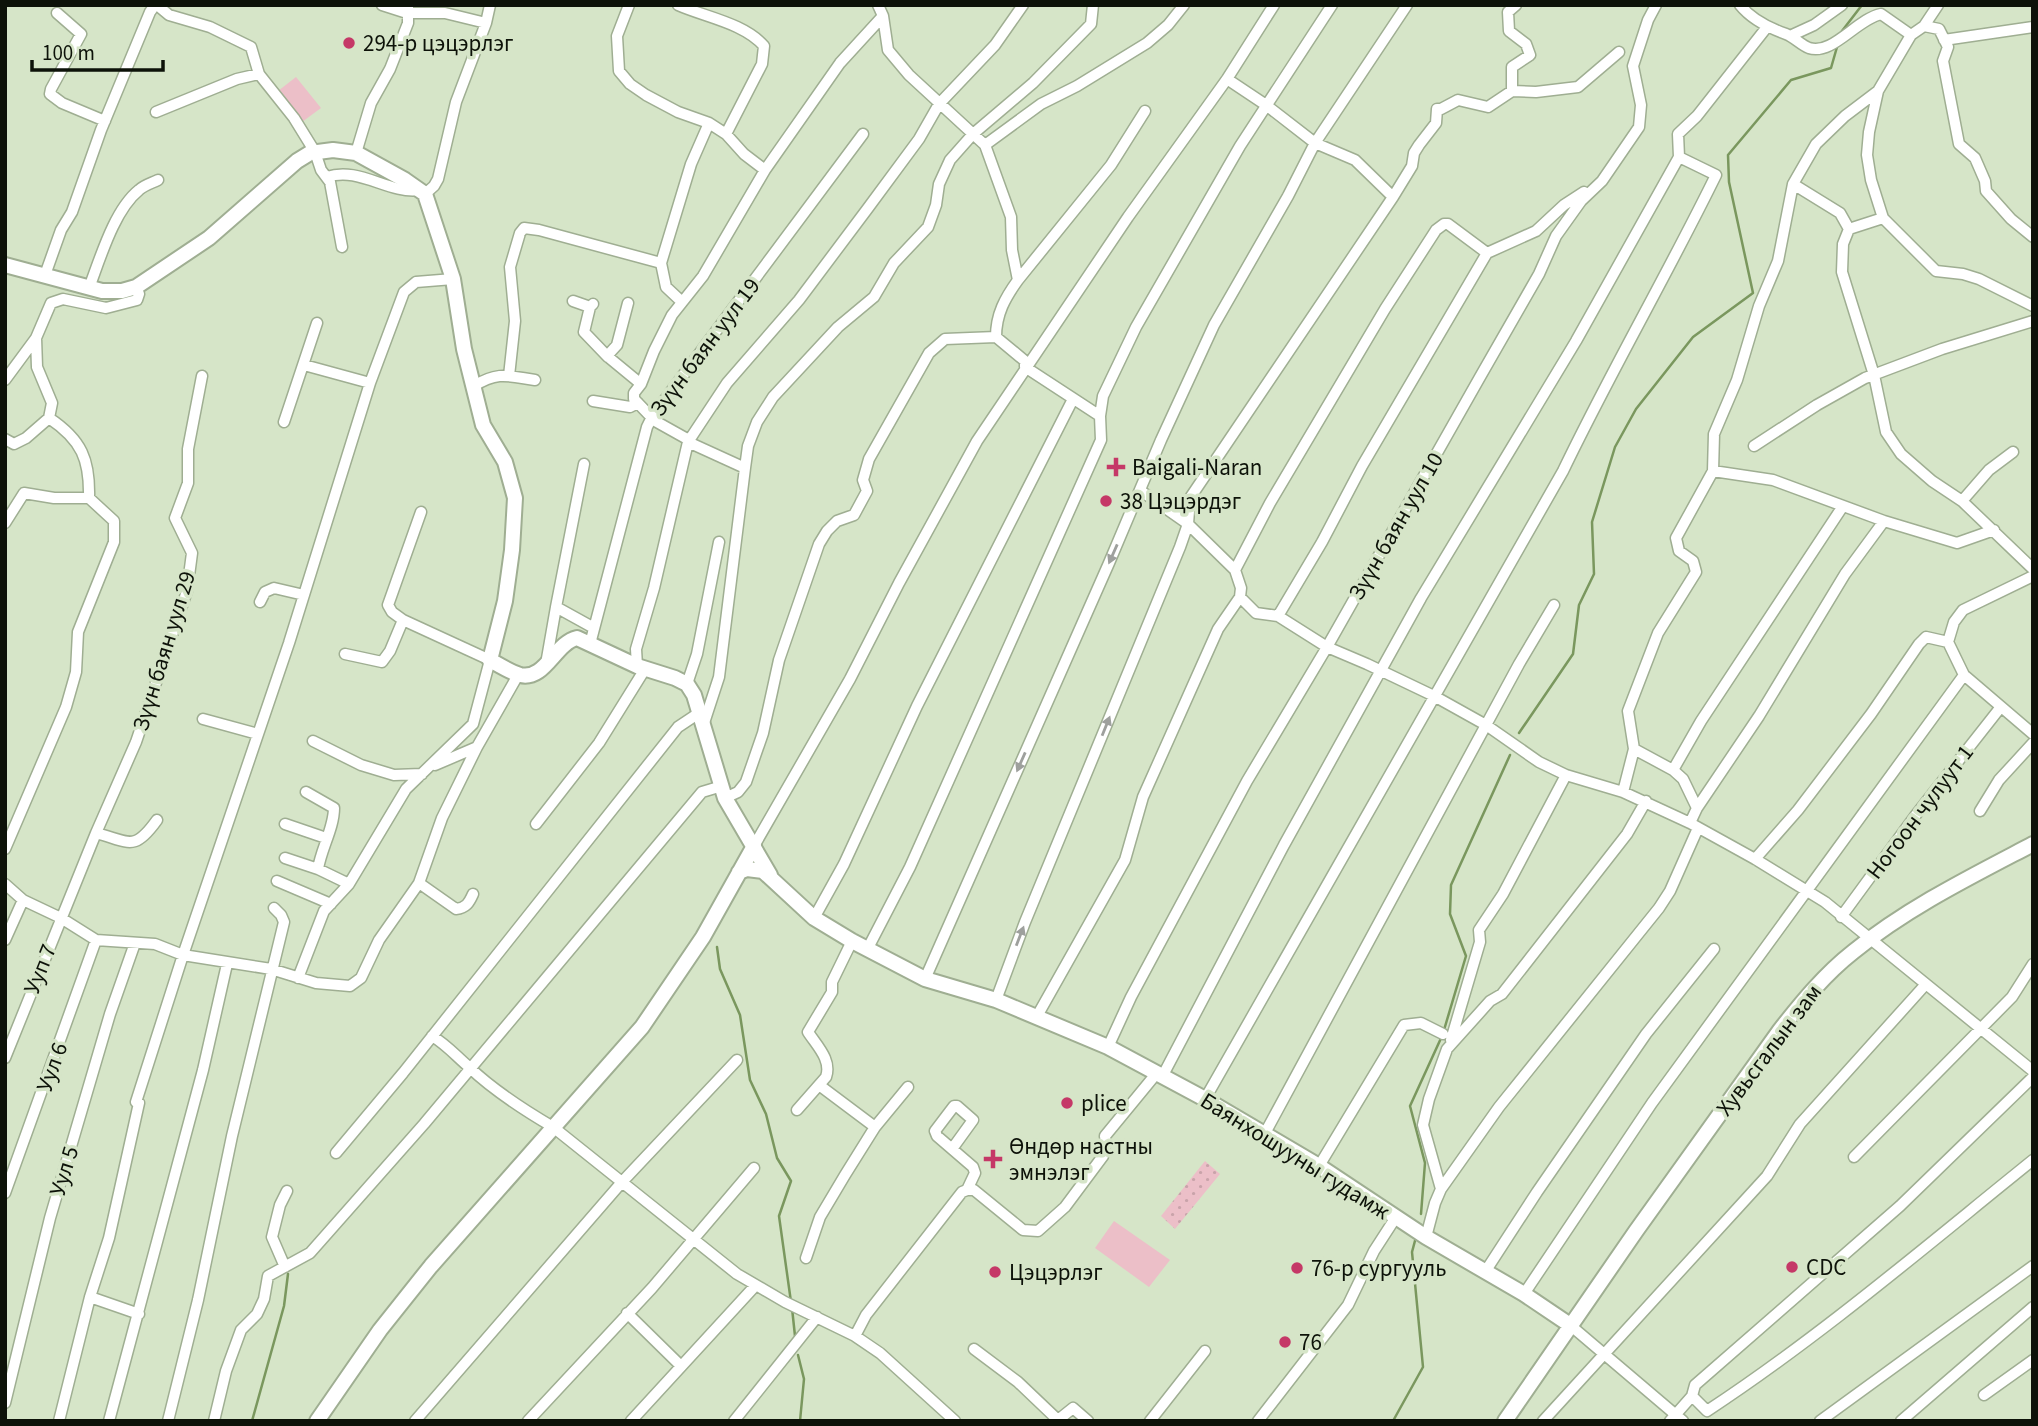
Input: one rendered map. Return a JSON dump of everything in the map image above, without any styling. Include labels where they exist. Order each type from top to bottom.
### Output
[{"type":"street","points":[[45,275],[61,230],[72,212],[105,121],[150,12],[156,5],[169,15],[210,27],[251,47],[259,74],[294,118],[333,188],[342,247]]},
{"type":"street","points":[[382,5],[445,13],[486,23]]},
{"type":"street","points":[[327,177],[337,174],[359,176],[408,192],[422,192],[434,186],[456,102],[491,5]]},
{"type":"street","points":[[629,5],[617,36],[619,71],[630,84],[646,95],[677,112],[709,123],[726,134],[744,154],[765,170]]},
{"type":"street","points":[[678,5],[757,38],[764,46],[762,64],[726,134]]},
{"type":"street","points":[[878,5],[883,16],[888,50],[909,75],[985,145],[1011,217],[1012,250],[1018,280]]},
{"type":"street","points":[[536,824],[599,743],[641,667],[636,649],[657,576],[689,441],[727,383],[799,300],[868,208],[919,139],[939,104],[995,45],[1023,5]]},
{"type":"street","points":[[337,1153],[669,737],[678,727],[701,720],[719,677],[748,446],[765,408],[838,327],[874,297],[894,263],[928,227],[936,205],[939,184],[950,160],[973,134],[1033,83],[1091,24],[1093,5]]},
{"type":"street","points":[[985,145],[1041,104],[1077,86],[1147,43],[1168,25],[1184,5]]},
{"type":"street","points":[[317,1421],[380,1330],[409,1294],[642,1027],[703,936],[850,679],[977,441],[1128,217],[1227,79],[1273,5]]},
{"type":"street","points":[[867,948],[910,867],[1101,440],[1103,396],[1136,327],[1211,193],[1332,5]]},
{"type":"street","points":[[925,979],[1214,325],[1288,197],[1315,143],[1407,5]]},
{"type":"street","points":[[1512,90],[1512,67],[1530,55],[1525,44],[1509,31],[1508,12],[1516,5]]},
{"type":"street","name":"Зүүн баян уул 10","points":[[1108,1047],[1131,998],[1247,781],[1327,647],[1539,274],[1556,236],[1581,201],[1602,181],[1639,127],[1641,105],[1633,66],[1648,20],[1656,5]]},
{"type":"street","points":[[1740,5],[1767,27],[1790,36],[1808,48],[1821,50],[1871,16],[1881,14],[1911,35]]},
{"type":"street","points":[[1938,5],[1924,26],[1911,35],[1878,91],[1867,155],[1871,180],[1884,218],[1936,271],[1979,279],[2033,306]]},
{"type":"street","points":[[1790,36],[1814,25],[1841,6]]},
{"type":"street","points":[[356,153],[371,103],[390,69],[408,23],[408,9]]},
{"type":"street","points":[[57,13],[81,34],[50,94],[62,103],[105,121]]},
{"type":"street","points":[[745,468],[689,441],[652,417],[634,399],[634,393],[641,384],[672,315],[703,276],[765,170],[840,63],[883,16]]},
{"type":"street","points":[[1924,26],[1939,29],[1948,47],[1943,61],[1959,144],[1975,158],[1985,181],[1986,191],[2011,219],[2033,237]]},
{"type":"street","points":[[855,1336],[866,1315],[962,1192],[974,1191],[1023,1230],[1038,1231],[1065,1207],[1103,1156],[1105,1136],[1159,1076],[1434,576],[1576,341],[1679,157],[1678,134],[1703,108],[1767,27]]},
{"type":"street","points":[[1944,40],[2033,27]]},
{"type":"street","points":[[996,1000],[1188,524],[1189,498],[1393,197],[1412,166],[1414,153],[1436,123],[1437,109],[1458,100],[1488,107],[1512,90],[1536,92],[1578,88],[1619,52]]},
{"type":"street","points":[[156,112],[237,79],[259,74]]},
{"type":"street","points":[[1227,79],[1315,143],[1355,160],[1393,197]]},
{"type":"street","points":[[1623,792],[1633,749],[1628,711],[1658,633],[1696,572],[1693,561],[1679,551],[1676,538],[1713,471],[1714,434],[1737,380],[1759,306],[1778,261],[1793,184],[1816,144],[1845,116],[1878,91]]},
{"type":"street","points":[[996,337],[996,324],[1003,300],[1111,165],[1145,111]]},
{"type":"street","points":[[682,302],[666,287],[661,263],[691,164],[709,123]]},
{"type":"street","name":"Зүүн баян уул 19","points":[[590,644],[647,427],[652,417],[863,134]]},
{"type":"street","points":[[5,265],[112,292],[136,287],[209,238],[296,161],[315,152],[333,150],[356,153],[386,168],[422,192],[453,279],[464,348],[483,425],[505,462],[515,498],[505,601],[473,724],[406,789],[349,884],[324,911],[298,978]]},
{"type":"street","points":[[1205,1099],[1563,471],[1716,175],[1679,157]]},
{"type":"street","points":[[89,288],[109,238],[130,199],[141,188],[158,180]]},
{"type":"street","points":[[1278,616],[1487,253],[1536,231],[1564,205],[1602,181]]},
{"type":"street","points":[[1793,184],[1840,213],[1849,229]]},
{"type":"street","points":[[1849,229],[1884,218]]},
{"type":"street","points":[[1550,220],[1556,236]]},
{"type":"street","points":[[1235,569],[1290,468],[1385,309],[1436,230],[1448,224],[1487,253]]},
{"type":"street","points":[[509,376],[515,321],[510,267],[524,228],[661,263]]},
{"type":"street","points":[[1849,229],[1843,244],[1842,272],[1874,375],[1886,432],[1901,454],[1962,501],[2033,569]]},
{"type":"street","points":[[59,1421],[90,1297],[109,1238],[139,1103],[136,1102],[304,595],[370,383],[404,292],[416,282],[453,279]]},
{"type":"street","points":[[5,380],[36,338],[51,303],[63,299],[106,308],[137,300],[139,293],[136,287]]},
{"type":"street","points":[[573,301],[592,305],[584,332],[608,358],[641,384]]},
{"type":"street","points":[[608,358],[617,345],[628,303]]},
{"type":"street","points":[[1754,446],[1817,405],[1874,375],[1942,349],[2033,321]]},
{"type":"street","points":[[284,422],[317,323]]},
{"type":"street","points":[[214,1421],[226,1371],[242,1330],[257,1314],[264,1299],[268,1276],[310,1253],[424,1125],[702,792],[738,792],[747,782],[763,733],[779,660],[819,544],[837,521],[853,515],[860,506],[867,491],[863,480],[869,458],[929,353],[944,339],[996,337],[1025,361],[1025,367]]},
{"type":"street","points":[[5,439],[14,444],[26,438],[49,418],[52,403],[37,367],[36,338]]},
{"type":"street","points":[[304,365],[370,383]]},
{"type":"street","points":[[1025,367],[1100,416]]},
{"type":"street","name":"Зүүн баян уул 29","points":[[61,918],[136,742],[187,591],[192,554],[175,518],[188,483],[188,449],[202,376]]},
{"type":"street","points":[[474,386],[489,377],[509,376],[535,380]]},
{"type":"street","points":[[814,918],[844,864],[917,706],[1073,399]]},
{"type":"street","points":[[593,401],[631,407],[638,403]]},
{"type":"street","points":[[49,418],[69,433],[86,460],[90,476],[89,498]]},
{"type":"street","points":[[1962,501],[1990,470],[2013,452]]},
{"type":"street","points":[[546,664],[584,464]]},
{"type":"street","points":[[1713,471],[1773,480],[1884,521],[1957,543],[1994,530]]},
{"type":"street","points":[[1036,1018],[1125,860],[1148,785],[1217,629],[1240,597],[1241,588],[1235,569],[1188,524],[1140,491]]},
{"type":"street","points":[[5,523],[24,493],[54,498],[89,498],[114,521],[114,542],[78,632],[76,672],[66,707],[5,849]]},
{"type":"street","points":[[1673,771],[1700,721],[1843,506]]},
{"type":"street","points":[[421,512],[388,606],[403,620],[518,674],[529,676],[540,670],[569,640],[577,638],[687,684],[697,654],[719,542]]},
{"type":"street","points":[[1420,1232],[1441,1189],[1499,1107],[1659,908],[1670,891],[1698,808],[1759,716],[1845,574],[1884,521]]},
{"type":"street","points":[[2033,576],[1963,610],[1954,622],[1948,642],[1964,675],[2033,734]]},
{"type":"street","points":[[260,603],[265,592],[274,588],[304,595]]},
{"type":"street","points":[[1240,597],[1256,613],[1278,616],[1327,647],[1434,696],[1486,725],[1539,762],[1566,775],[1646,801],[1755,859],[1808,891],[2033,1071]]},
{"type":"street","points":[[1264,1135],[1554,604]]},
{"type":"street","points":[[556,607],[594,628]]},
{"type":"street","points":[[345,654],[382,662],[390,651],[403,620]]},
{"type":"street","points":[[1755,859],[1871,715],[1909,654],[1926,637],[1948,642]]},
{"type":"street","points":[[5,884],[23,900],[61,918],[96,940],[155,944],[183,955],[271,970],[332,986],[350,986],[361,978],[379,940],[419,883],[442,818],[477,747],[518,674]]},
{"type":"street","points":[[1524,1294],[1652,1103],[1964,675]]},
{"type":"street","name":"Баянхошууны гудамж","points":[[687,684],[694,695],[723,792],[770,875],[814,918],[925,979],[996,1000],[1108,1047],[1205,1099],[1319,1166],[1570,1325]]},
{"type":"street","name":"Ногоон чулуут 1","points":[[1841,917],[1915,816],[2000,708]]},
{"type":"street","points":[[203,719],[258,733]]},
{"type":"street","points":[[313,741],[361,765],[394,775],[425,771],[477,747]]},
{"type":"street","points":[[1980,811],[1999,780],[2033,743]]},
{"type":"street","points":[[1633,749],[1684,779],[1698,808]]},
{"type":"street","points":[[1441,1189],[1423,1125],[1429,1099],[1457,1025],[1460,1004],[1480,942],[1479,930],[1503,894],[1566,775]]},
{"type":"street","points":[[306,792],[334,808],[318,869]]},
{"type":"street","points":[[1447,1049],[1490,1001],[1502,994],[1627,834],[1646,801]]},
{"type":"street","points":[[96,833],[127,843],[136,842],[145,836],[157,820]]},
{"type":"street","points":[[285,824],[326,838]]},
{"type":"street","name":"Хувьсгалын зам","points":[[1570,1325],[1780,1030],[1821,982],[1870,939],[1937,897],[2033,844]]},
{"type":"street","points":[[285,858],[318,869],[349,884]]},
{"type":"street","points":[[739,872],[756,868],[770,875]]},
{"type":"street","points":[[276,881],[331,904]]},
{"type":"street","points":[[419,883],[456,909],[468,904],[473,894]]},
{"type":"street","points":[[5,940],[23,900]]},
{"type":"street","points":[[168,1421],[198,1300],[232,1136],[284,922],[274,908]]},
{"type":"street","name":"Ууп 7","points":[[5,1058],[61,918]]},
{"type":"street","name":"Уул 6","points":[[5,1193],[96,940]]},
{"type":"street","points":[[797,1110],[827,1077],[829,1063],[808,1032],[832,992],[832,982],[852,941]]},
{"type":"street","name":"Уул 5","points":[[5,1403],[50,1218],[110,1014],[135,943]]},
{"type":"street","points":[[1485,1272],[1646,1034],[1714,949]]},
{"type":"street","points":[[109,1421],[204,1070],[227,964]]},
{"type":"street","points":[[1854,1157],[2012,997],[2033,964]]},
{"type":"street","points":[[1543,1421],[1767,1176],[1800,1124],[1926,984]]},
{"type":"street","points":[[1319,1166],[1404,1025],[1421,1023],[1443,1034]]},
{"type":"street","points":[[432,1036],[452,1048],[470,1068],[538,1120],[553,1127],[755,1286],[855,1336],[880,1353],[955,1421]]},
{"type":"street","points":[[415,1421],[622,1182],[737,1060]]},
{"type":"street","points":[[1505,1421],[1570,1325],[1676,1419],[1692,1396],[1695,1385],[1900,1206],[2033,1077]]},
{"type":"street","points":[[819,1085],[876,1127]]},
{"type":"street","points":[[806,1258],[820,1217],[876,1127],[908,1087]]},
{"type":"street","points":[[952,1149],[973,1167],[975,1173],[967,1190]]},
{"type":"street","points":[[1692,1396],[1707,1411],[1744,1387],[2033,1160]]},
{"type":"street","points":[[528,1421],[628,1313],[754,1168]]},
{"type":"street","points":[[285,1268],[272,1237],[280,1205],[287,1191]]},
{"type":"street","points":[[1258,1421],[1348,1305],[1374,1251],[1396,1217]]},
{"type":"street","points":[[1820,1421],[2033,1266]]},
{"type":"street","points":[[631,1421],[755,1286]]},
{"type":"street","points":[[90,1297],[139,1314]]},
{"type":"street","points":[[1901,1421],[2033,1307]]},
{"type":"street","points":[[628,1313],[681,1366]]},
{"type":"street","points":[[734,1421],[817,1317]]},
{"type":"street","points":[[974,1349],[1017,1382],[1058,1420],[1073,1408],[1088,1421]]},
{"type":"street","points":[[1150,1421],[1205,1351]]},
{"type":"street","points":[[1984,1395],[2033,1360]]},
{"type":"shaded area","points":[[296,77],[321,108],[302,122],[278,91]]},
{"type":"shaded area","points":[[1205,1161],[1220,1174],[1175,1229],[1161,1216]]},
{"type":"shaded area","points":[[1114,1221],[1170,1260],[1149,1287],[1095,1248]]},
{"type":"waterway","points":[[1842,31],[1862,5]]},
{"type":"waterway","points":[[1519,733],[1573,654],[1579,605],[1594,574],[1592,522],[1615,447],[1636,409],[1693,337],[1753,293],[1729,182],[1728,155],[1791,80],[1831,68],[1837,47]]},
{"type":"waterway","points":[[1444,1030],[1466,956],[1450,914],[1451,885],[1510,755]]},
{"type":"waterway","points":[[717,947],[720,969],[740,1015],[750,1080],[766,1114],[777,1158],[791,1181],[779,1216],[791,1302]]},
{"type":"waterway","points":[[1421,1214],[1425,1163],[1410,1106],[1442,1036]]},
{"type":"waterway","points":[[1393,1421],[1423,1367],[1412,1252],[1416,1237]]},
{"type":"waterway","points":[[252,1421],[284,1306],[288,1274]]},
{"type":"waterway","points":[[792,1308],[795,1336]]},
{"type":"waterway","points":[[798,1355],[804,1379],[800,1421]]},
{"type":"place","name":"294-р цэцэрлэг","points":[[349,43]]},
{"type":"place","name":"Baigali-Naran","points":[[1116,467]]},
{"type":"place","name":"38 Цэцэрдэг","points":[[1106,501]]},
{"type":"place","name":"plice","points":[[1067,1103]]},
{"type":"place","name":"Өндөр настны эмнэлэг","points":[[993,1159]]},
{"type":"place","name":"CDC","points":[[1792,1267]]},
{"type":"place","name":"76-р сургууль","points":[[1297,1268]]},
{"type":"place","name":"Цэцэрлэг","points":[[995,1272]]},
{"type":"place","name":"76","points":[[1285,1342]]}]
